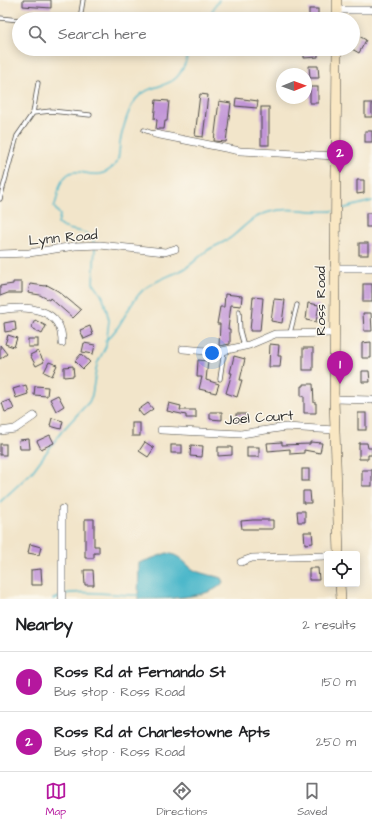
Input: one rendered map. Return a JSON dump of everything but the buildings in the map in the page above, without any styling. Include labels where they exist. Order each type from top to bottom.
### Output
[{"type":"street","points":[[337,0],[337,12]]},
{"type":"street","points":[[354,12],[372,10]]},
{"type":"street","name":"Ross Road","points":[[337,56],[334,268],[334,430],[339,551]]},
{"type":"street","points":[[155,134],[240,151],[336,156]]},
{"type":"street","name":"Lynn Road","points":[[0,254],[29,253],[75,246],[100,245],[165,252],[175,249]]},
{"type":"street","points":[[334,268],[372,268]]},
{"type":"street","points":[[0,310],[25,307],[46,314],[58,324],[62,336],[62,343]]},
{"type":"street","points":[[183,349],[206,352],[224,351],[244,346],[275,334],[334,333]]},
{"type":"street","points":[[334,399],[372,400]]},
{"type":"street","points":[[0,431],[15,429],[34,416]]},
{"type":"street","name":"Joel Court","points":[[161,430],[241,434],[286,427],[334,430]]},
{"type":"street","points":[[62,509],[62,599]]},
{"type":"street","points":[[241,562],[252,558],[324,556]]},
{"type":"street","points":[[340,587],[341,599]]},
{"type":"lane","points":[[81,12],[83,0]]},
{"type":"lane","points":[[0,18],[12,19]]},
{"type":"lane","points":[[0,199],[17,136],[34,113],[38,83]]},
{"type":"lane","points":[[34,113],[51,111],[90,115]]},
{"type":"lane","points":[[144,130],[155,134]]},
{"type":"lane","points":[[290,333],[297,305]]},
{"type":"lane","points":[[239,311],[240,330],[244,346]]},
{"type":"lane","points":[[220,379],[224,351]]},
{"type":"water","points":[[167,553],[178,557],[194,570],[221,578],[223,582],[217,588],[198,595],[172,598],[138,599],[139,563]]},
{"type":"waterway","points":[[211,12],[219,0]]},
{"type":"waterway","points":[[94,242],[87,234],[67,229],[58,224],[60,215],[54,207],[63,179],[71,173],[76,172],[101,174],[108,171],[115,165],[119,157],[120,142],[124,125],[136,99],[146,91],[167,84],[176,78],[183,69],[188,56]]},
{"type":"waterway","points":[[338,210],[372,201]]},
{"type":"waterway","points":[[105,341],[121,323],[133,302],[143,290],[187,267],[208,250],[228,240],[258,216],[277,210],[333,211]]},
{"type":"waterway","points":[[0,502],[32,472],[62,431],[89,402],[92,395],[97,364],[106,346],[109,320],[103,297],[93,283],[95,248]]},
{"type":"waterway","points":[[65,594],[89,592],[139,595]]},
{"type":"waterway","points":[[53,599],[60,597]]},
{"type":"place","name":"Ross Rd at Charlestowne Apts","points":[[340,173]]},
{"type":"place","name":"Ross Rd at Fernando St","points":[[340,384]]}]
